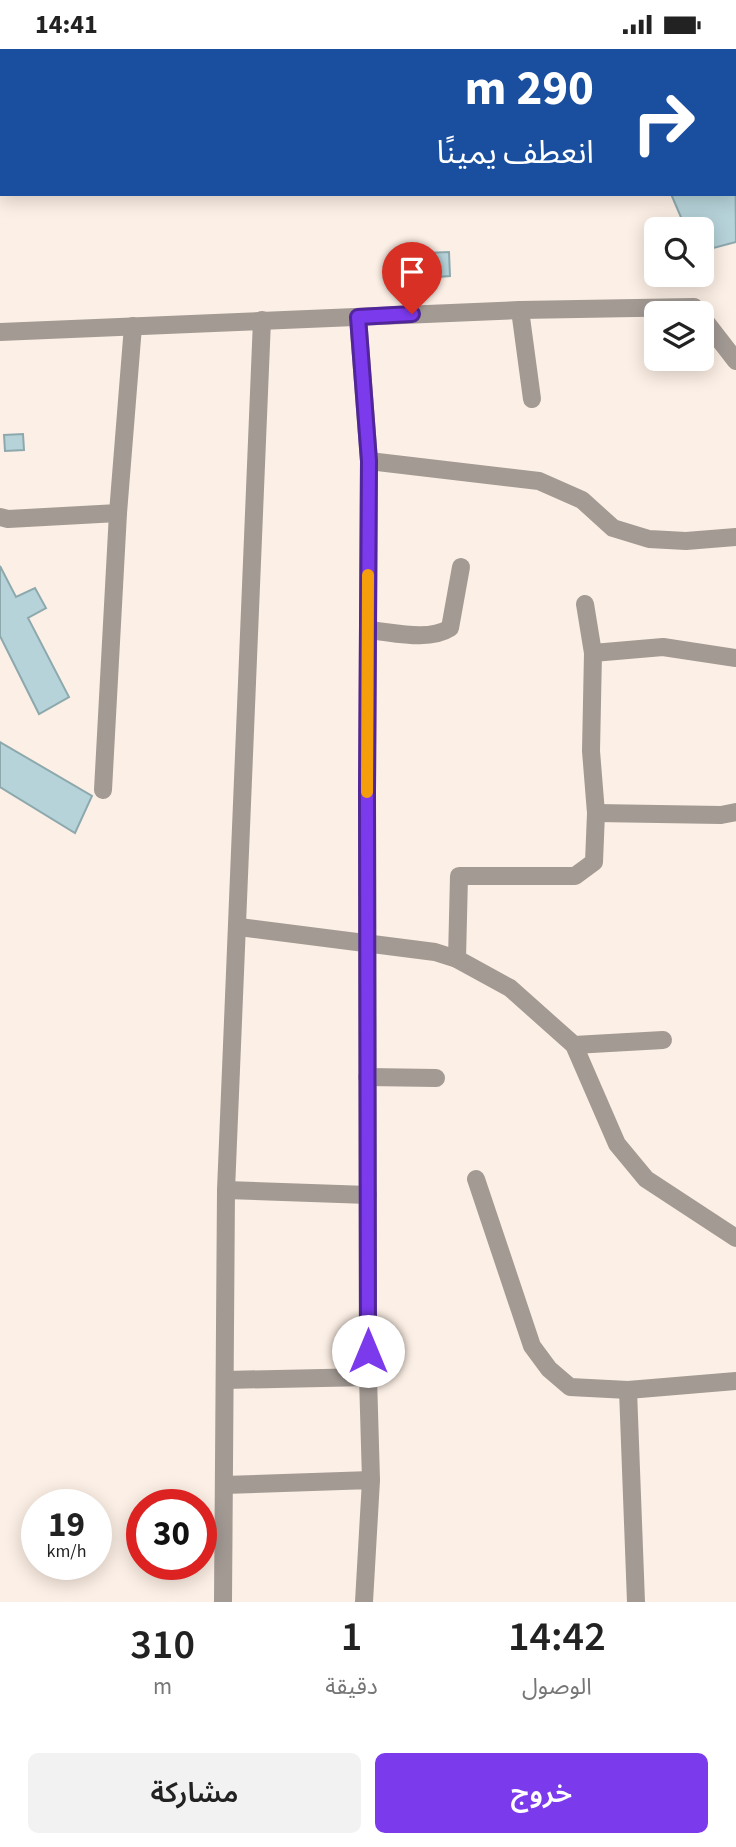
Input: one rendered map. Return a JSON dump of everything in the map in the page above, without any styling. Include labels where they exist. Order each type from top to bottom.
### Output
[{"type":"street","points":[[0,332],[520,310],[644,308]]},
{"type":"street","points":[[520,310],[532,399]]},
{"type":"street","points":[[358,317],[369,461],[367,1077],[371,1480],[364,1602]]},
{"type":"street","points":[[223,1602],[226,1190],[239,927],[262,320]]},
{"type":"street","points":[[103,790],[118,513],[134,326]]},
{"type":"street","points":[[714,333],[736,361]]},
{"type":"street","points":[[369,461],[539,481],[582,500],[613,529],[649,539],[686,541],[736,537]]},
{"type":"street","points":[[0,517],[8,519],[118,513]]},
{"type":"street","points":[[368,630],[422,635],[440,634],[450,628],[461,567]]},
{"type":"street","points":[[457,960],[459,876],[575,876],[594,862],[596,813],[591,751],[593,653],[584,604]]},
{"type":"street","points":[[593,653],[663,647],[736,658]]},
{"type":"street","points":[[596,813],[721,815],[736,812]]},
{"type":"street","points":[[239,927],[435,952],[457,960],[510,988],[574,1045],[617,1143],[646,1179],[736,1238]]},
{"type":"street","points":[[574,1045],[663,1040]]},
{"type":"street","points":[[367,1077],[436,1078]]},
{"type":"street","points":[[476,1179],[532,1346],[549,1369],[570,1387],[628,1390],[736,1381]]},
{"type":"street","points":[[226,1190],[368,1195]]},
{"type":"street","points":[[225,1380],[368,1377]]},
{"type":"street","points":[[628,1390],[636,1602]]},
{"type":"street","points":[[224,1485],[371,1480]]},
{"type":"building","points":[[672,196],[736,196],[736,242],[714,248],[714,217],[681,217]]},
{"type":"building","points":[[449,252],[450,276],[425,278],[425,253]]},
{"type":"building","points":[[23,434],[24,450],[5,451],[4,435]]},
{"type":"building","points":[[0,566],[16,597],[35,588],[46,608],[28,618],[69,697],[39,714],[0,636]]},
{"type":"building","points":[[0,742],[92,796],[75,833],[0,787]]},
{"type":"slow traffic","points":[[367,792],[368,575]]},
{"type":"route","points":[[368,1351],[369,461],[358,317],[412,314]]}]
